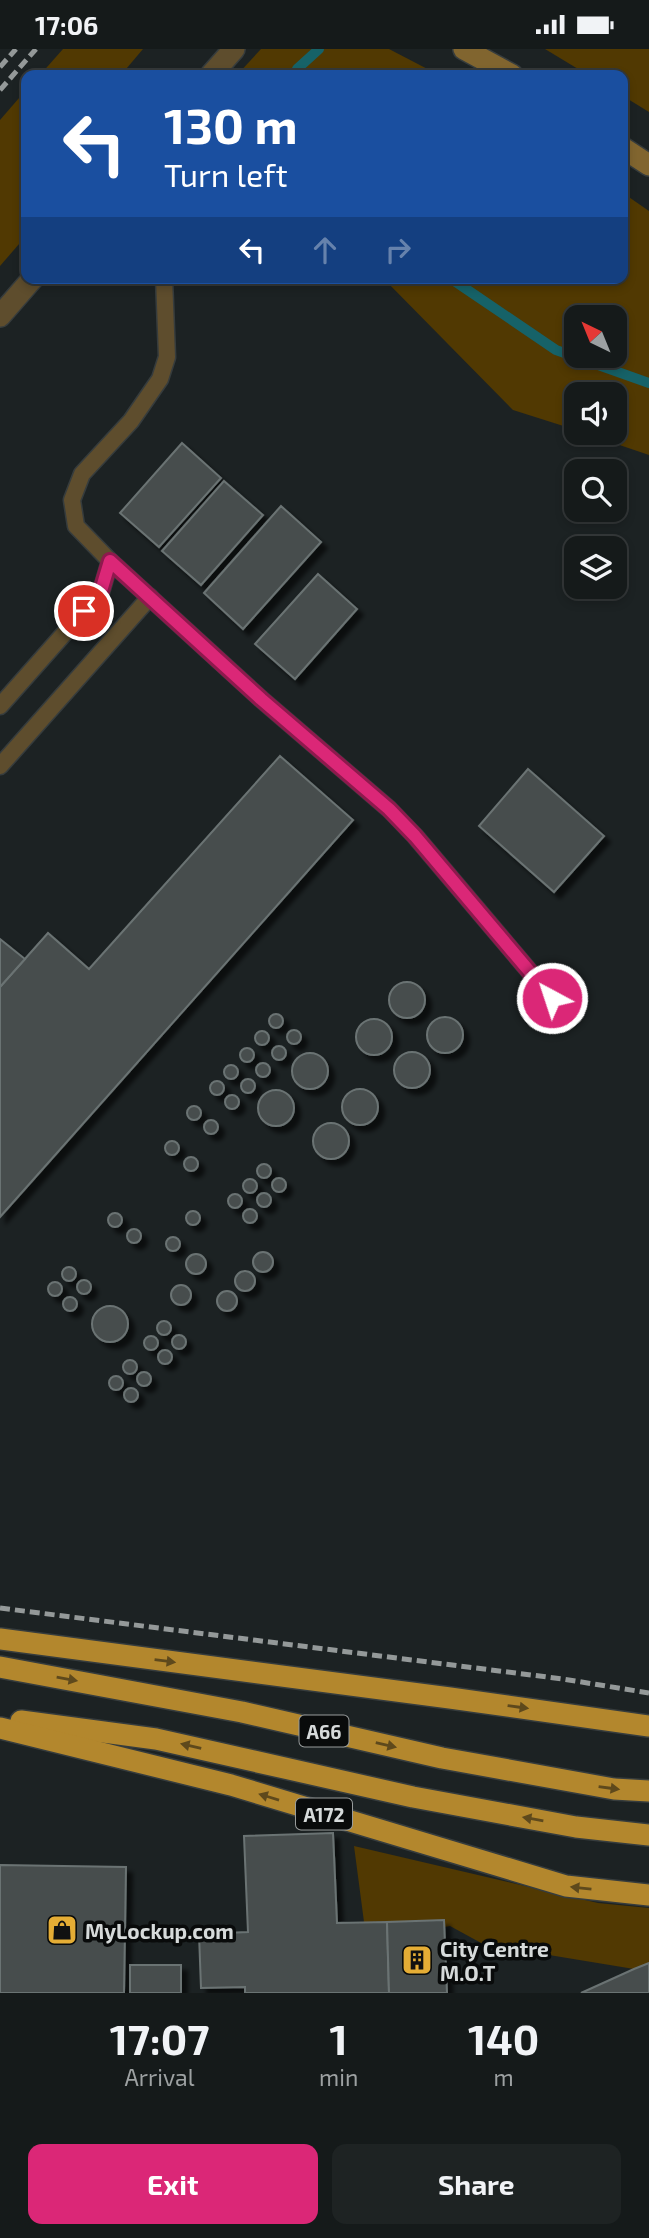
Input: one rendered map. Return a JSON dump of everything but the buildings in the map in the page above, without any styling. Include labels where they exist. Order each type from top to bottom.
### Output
[{"type":"highway","points":[[0,1639],[450,1697],[649,1726]]},
{"type":"highway","name":"A66","points":[[0,1667],[242,1712],[442,1758],[614,1789],[649,1791]]},
{"type":"highway","name":"A66","points":[[0,1719],[156,1739],[413,1797],[576,1827],[649,1835]]},
{"type":"highway","name":"A172","points":[[0,1728],[231,1785],[566,1886],[649,1895]]},
{"type":"street","points":[[215,70],[234,49]]},
{"type":"street","points":[[464,49],[503,70]]},
{"type":"street","points":[[628,151],[649,165]]},
{"type":"street","points":[[0,316],[28,284]]},
{"type":"lane","points":[[164,284],[167,357],[160,379],[131,421],[82,474],[72,500],[76,526],[110,561],[261,699],[389,809],[552,998]]},
{"type":"lane","points":[[0,706],[101,591],[110,561]]},
{"type":"lane","points":[[0,766],[150,597]]},
{"type":"shaded area","points":[[63,49],[143,49],[125,70],[44,70]]},
{"type":"shaded area","points":[[261,49],[389,49],[429,70],[242,70]]},
{"type":"shaded area","points":[[545,49],[649,49],[649,112],[628,99],[628,70],[580,70]]},
{"type":"shaded area","points":[[21,96],[21,242],[0,266],[0,120]]},
{"type":"shaded area","points":[[628,196],[649,211],[649,455],[619,445],[627,445],[627,382],[564,382],[564,426],[513,410],[389,284],[628,284]]},
{"type":"shaded area","points":[[354,1846],[598,1903],[649,1908],[649,1963],[634,1969],[483,1944],[450,1926],[445,1927],[444,1920],[364,1922]]},
{"type":"waterway","points":[[297,70],[319,49]]},
{"type":"waterway","points":[[459,284],[556,350],[649,383]]},
{"type":"railway","points":[[0,67],[16,49]]},
{"type":"railway","points":[[0,90],[36,49]]},
{"type":"railway","points":[[0,1608],[563,1679],[649,1693]]},
{"type":"place","name":"MyLockup.com","points":[[62,1930]]},
{"type":"place","name":"City Centre M.O.T","points":[[417,1960]]},
{"type":"route","points":[[84,611],[101,591],[110,561],[261,699],[389,809],[552,998]]}]
